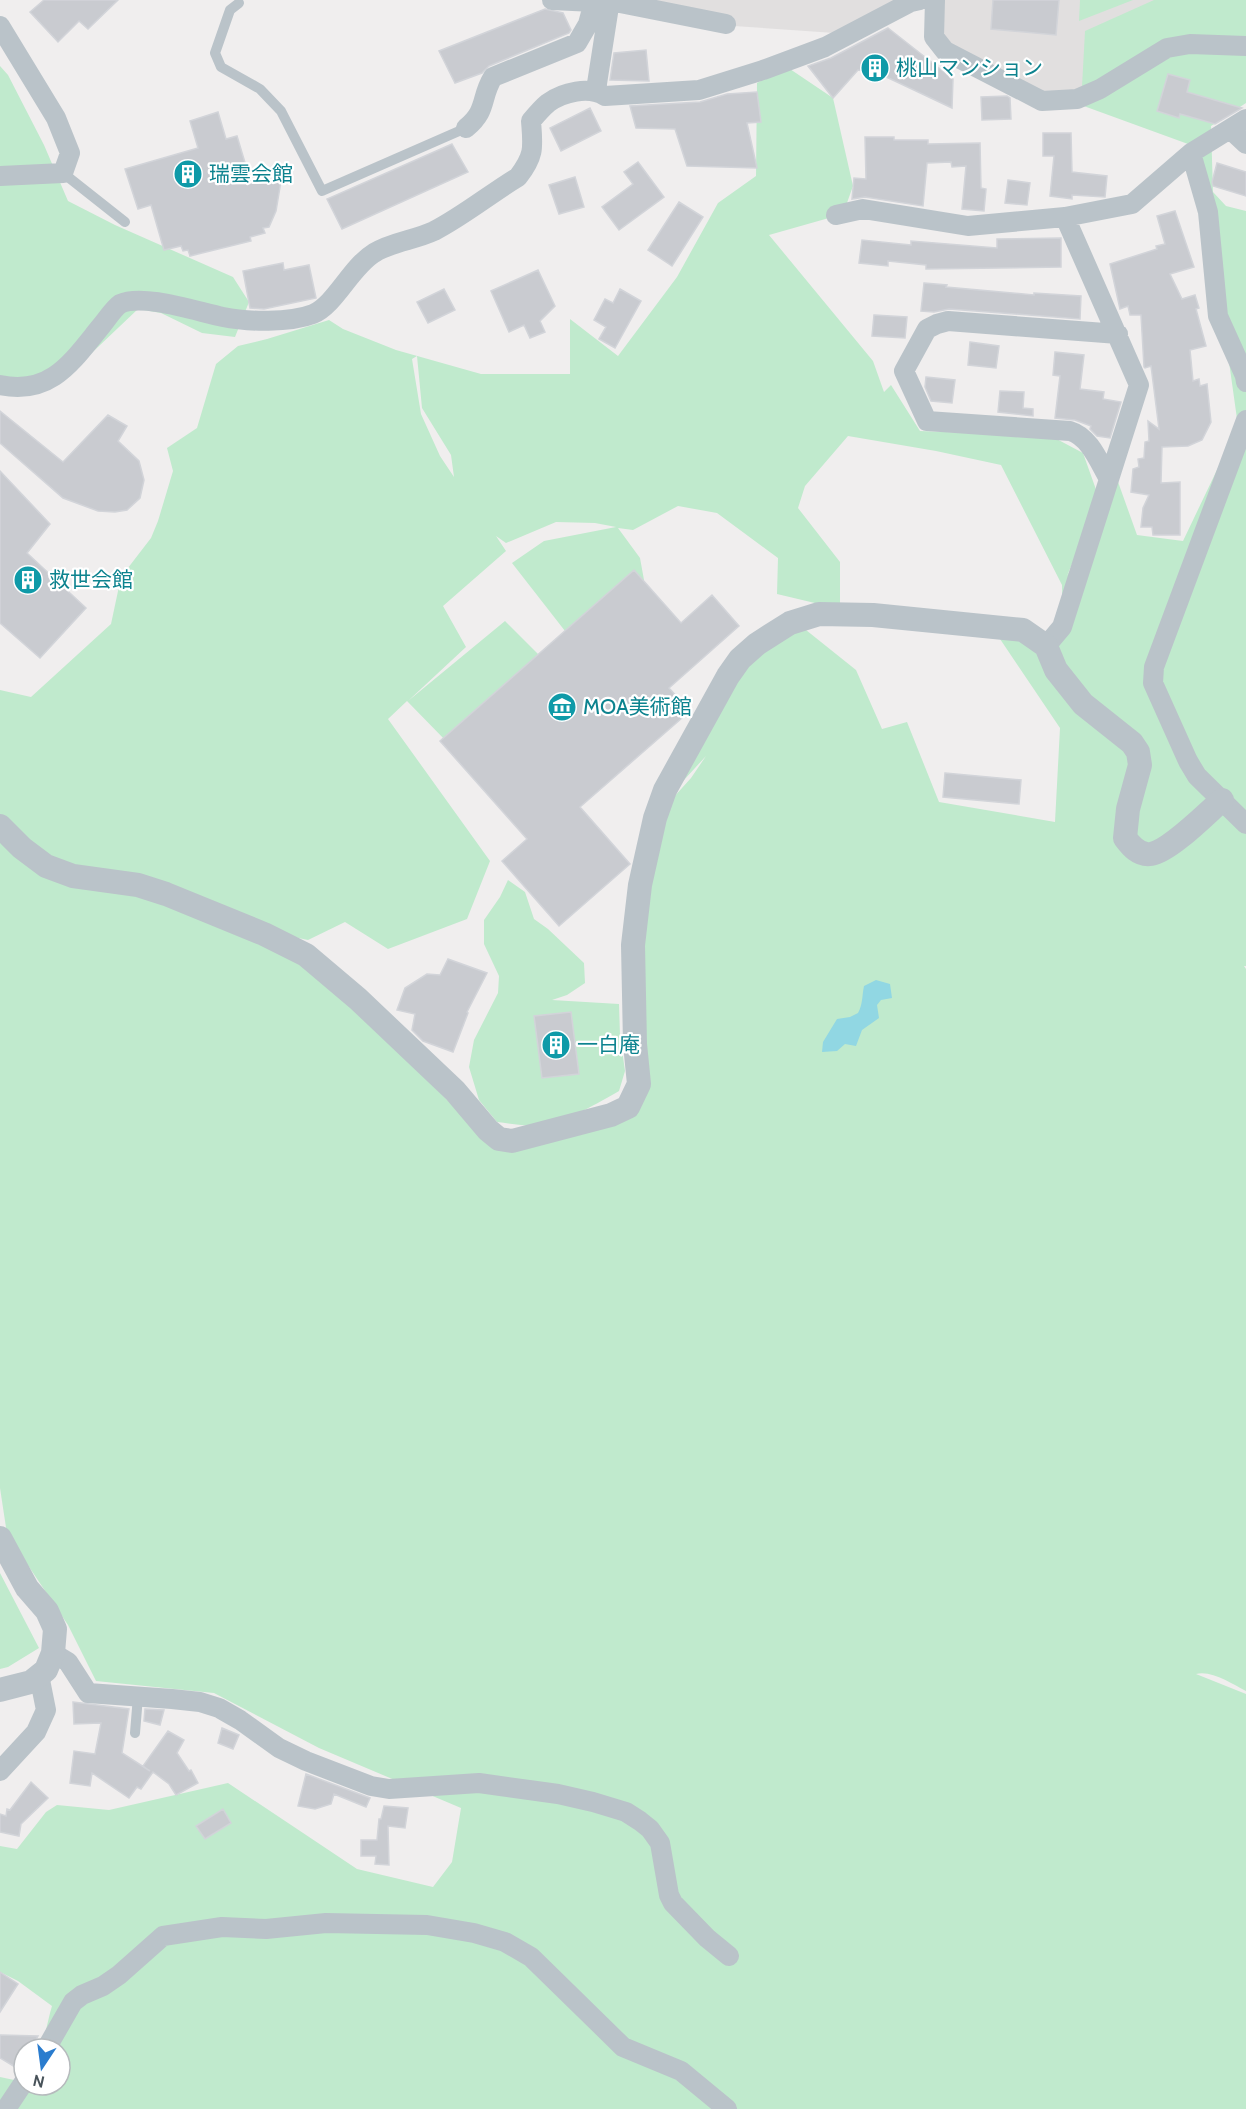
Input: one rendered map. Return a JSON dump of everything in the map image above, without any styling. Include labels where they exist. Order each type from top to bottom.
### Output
[{"type":"street","points":[[552,0],[605,1],[726,24]]},
{"type":"street","points":[[0,385],[38,386],[66,368],[119,305],[136,300],[180,307],[225,318],[270,322],[314,314],[327,304],[348,276],[374,253],[433,231],[518,177],[533,151],[531,121],[548,103],[571,93],[596,90],[605,96],[699,90],[763,70],[825,46],[911,2],[920,0]]},
{"type":"street","points":[[935,0],[934,38],[945,51],[1042,101],[1077,99],[1100,89],[1167,48],[1190,44],[1246,46]]},
{"type":"street","points":[[596,90],[605,1]]},
{"type":"street","points":[[466,128],[477,119],[483,108],[487,87],[493,77],[577,44],[605,1]]},
{"type":"street","points":[[0,26],[5,42],[56,118],[70,153],[63,173],[0,176]]},
{"type":"street","points":[[836,215],[863,209],[968,226],[1065,217],[1132,204],[1191,153],[1238,124],[1246,144]]},
{"type":"street","points":[[1191,153],[1208,212],[1218,316],[1246,382]]},
{"type":"street","points":[[1046,646],[1062,627],[1139,385],[1065,217]]},
{"type":"street","points":[[1109,479],[1085,439],[1070,431],[927,421],[904,372],[927,329],[948,321],[1118,334]]},
{"type":"street","points":[[1246,420],[1153,675],[1153,682],[1197,776],[1246,824]]},
{"type":"street","points":[[0,826],[22,848],[46,866],[73,876],[138,885],[166,894],[264,934],[306,955],[358,999],[423,1060],[488,1130],[499,1139],[512,1142],[611,1115],[628,1107],[639,1084],[635,1044],[633,945],[640,885],[655,818],[665,790],[728,676],[740,659],[757,644],[790,623],[819,614],[873,615],[1023,630],[1046,646],[1056,670],[1083,704],[1132,742],[1138,752],[1140,765],[1125,823],[1125,838],[1135,850],[1150,854],[1166,848],[1222,800]]},
{"type":"street","points":[[0,1538],[27,1588],[47,1611],[55,1629],[53,1653],[46,1670],[31,1682],[0,1690]]},
{"type":"street","points":[[53,1653],[68,1662],[88,1693],[200,1702],[219,1708],[279,1748],[371,1786],[389,1789],[457,1784],[494,1785],[558,1794],[626,1812],[650,1829],[660,1843],[669,1895],[673,1903],[707,1938],[729,1956]]},
{"type":"street","points":[[0,1771],[36,1732],[46,1710],[39,1675]]},
{"type":"street","points":[[53,2037],[73,2002],[119,1975],[163,1936],[222,1927],[266,1929],[326,1923],[427,1925],[474,1933],[505,1942],[531,1957],[623,2047],[681,2071],[727,2109]]},
{"type":"lane","points":[[239,3],[230,10],[215,53],[221,67],[260,89],[281,111],[322,191],[466,128]]},
{"type":"lane","points":[[63,173],[125,222]]},
{"type":"lane","points":[[135,1733],[138,1696]]},
{"type":"shaded area","points":[[610,0],[921,0],[849,34],[734,26]]},
{"type":"shaded area","points":[[935,0],[1178,0],[1082,88],[1046,96],[945,51]]},
{"type":"green space","points":[[1080,0],[1133,0],[1079,21]]},
{"type":"green space","points":[[1154,0],[1246,0],[1246,103],[1211,126],[1213,192],[1226,206],[1246,211],[1246,966],[1244,966],[1246,969],[1246,1691],[1215,1676],[1196,1674],[1246,1694],[1246,2109],[0,2109],[0,2077],[12,2080],[12,2097],[72,2097],[72,2037],[44,2037],[52,2006],[18,1981],[0,1972],[0,1846],[17,1849],[46,1812],[57,1805],[109,1810],[228,1783],[357,1869],[433,1887],[452,1862],[461,1808],[319,1748],[214,1693],[96,1681],[68,1625],[7,1534],[0,1488],[0,690],[31,697],[111,624],[121,577],[151,538],[158,521],[173,471],[167,448],[197,428],[216,364],[238,346],[329,320],[343,329],[396,350],[481,374],[570,374],[570,319],[618,356],[677,277],[718,203],[756,176],[757,83],[787,67],[833,98],[853,186],[843,214],[769,235],[873,361],[884,392],[891,385],[920,431],[1051,436],[1083,453],[1099,498],[1067,576],[1117,479],[1137,535],[1183,541],[1238,426],[1208,212],[1188,144],[1081,105],[1085,31]],"holes":[[[417,356],[422,408],[451,455],[454,477],[440,456],[421,414],[412,359]],[[848,436],[1001,465],[1062,585],[1063,641],[996,633],[1060,728],[1055,822],[939,802],[907,722],[882,729],[856,670],[801,626],[728,676],[673,792],[706,756],[691,778],[655,818],[639,926],[625,1120],[492,1145],[350,1002],[300,958],[231,924],[308,940],[345,922],[388,949],[467,919],[490,861],[388,719],[407,701],[447,742],[538,654],[505,621],[408,701],[466,647],[443,606],[506,551],[496,536],[506,543],[556,522],[595,523],[616,527],[544,541],[512,563],[565,631],[644,580],[640,558],[618,528],[633,530],[678,506],[717,513],[778,558],[777,594],[840,609],[840,562],[798,508],[805,486]]]},
{"type":"green space","points":[[0,66],[8,75],[44,145],[68,201],[115,225],[233,277],[249,302],[235,337],[202,333],[161,313],[138,309],[79,365],[38,386],[0,382]]},
{"type":"green space","points":[[508,880],[525,892],[534,919],[584,963],[585,983],[567,995],[552,1000],[619,1004],[620,1036],[625,1071],[619,1091],[572,1116],[545,1125],[497,1122],[479,1100],[469,1067],[474,1040],[498,993],[499,976],[484,944],[484,920],[500,897]]},
{"type":"green space","points":[[0,1573],[39,1648],[8,1667],[0,1669]]},
{"type":"water","points":[[876,980],[890,984],[892,998],[881,1000],[877,1005],[879,1018],[862,1030],[856,1046],[845,1044],[837,1051],[822,1052],[823,1042],[837,1019],[858,1013],[864,986]]},
{"type":"building","points":[[44,0],[118,0],[88,29],[79,21],[58,42],[30,12]]},
{"type":"building","points":[[993,0],[1059,0],[1056,35],[991,29]]},
{"type":"building","points":[[545,9],[563,13],[571,30],[569,33],[489,66],[482,73],[455,83],[439,51]]},
{"type":"building","name":"桃山マンション","points":[[888,28],[953,79],[952,108],[880,74],[858,70],[833,98],[808,66],[831,58]]},
{"type":"building","points":[[646,50],[649,81],[610,80],[614,53]]},
{"type":"building","points":[[1168,74],[1190,80],[1187,92],[1242,108],[1215,124],[1180,114],[1179,118],[1157,111]]},
{"type":"building","points":[[757,92],[761,122],[747,123],[757,168],[687,166],[675,129],[636,128],[630,106],[700,102],[727,94]]},
{"type":"building","points":[[1007,96],[1010,98],[1011,119],[982,120],[981,97]]},
{"type":"building","points":[[590,108],[601,131],[561,151],[550,128]]},
{"type":"building","points":[[218,112],[226,139],[237,136],[249,176],[281,181],[276,211],[269,227],[263,228],[265,233],[250,237],[251,241],[190,256],[188,250],[183,251],[181,246],[164,250],[151,205],[138,209],[125,169],[198,148],[190,121]]},
{"type":"building","points":[[1043,133],[1071,133],[1072,172],[1107,176],[1105,197],[1072,195],[1072,199],[1050,196],[1054,156],[1043,156]]},
{"type":"building","points":[[865,137],[928,140],[928,144],[980,143],[981,188],[986,189],[984,211],[962,209],[966,166],[952,167],[951,162],[927,163],[923,206],[865,197],[852,199],[854,178],[866,179]]},
{"type":"building","points":[[452,144],[468,172],[342,229],[327,199]]},
{"type":"building","points":[[638,162],[664,197],[619,230],[602,207],[633,184],[624,172]]},
{"type":"building","points":[[1217,163],[1246,172],[1246,196],[1213,186]]},
{"type":"building","points":[[575,177],[584,207],[559,214],[549,185]]},
{"type":"building","points":[[1008,180],[1030,183],[1027,205],[1005,203]]},
{"type":"building","points":[[679,202],[703,217],[672,266],[648,250]]},
{"type":"building","points":[[1175,211],[1194,267],[1170,274],[1182,299],[1195,295],[1199,308],[1196,309],[1206,346],[1190,350],[1193,381],[1199,379],[1200,386],[1207,384],[1211,422],[1202,440],[1188,446],[1162,447],[1161,483],[1180,482],[1180,535],[1153,535],[1152,527],[1141,527],[1143,508],[1149,495],[1131,492],[1133,469],[1139,467],[1138,459],[1144,458],[1145,442],[1149,441],[1148,421],[1159,429],[1151,366],[1144,367],[1141,315],[1130,315],[1128,306],[1120,309],[1110,264],[1157,249],[1156,246],[1165,244],[1157,216]]},
{"type":"building","points":[[1061,238],[1061,267],[926,269],[926,265],[888,261],[888,266],[859,263],[862,240],[911,245],[911,241],[997,248],[997,239]]},
{"type":"building","points":[[283,263],[284,270],[309,265],[316,298],[264,309],[250,308],[243,271]]},
{"type":"building","points":[[538,270],[555,306],[540,321],[545,332],[530,338],[524,325],[509,332],[491,291]]},
{"type":"building","points":[[924,283],[1034,295],[1034,293],[1081,296],[1080,319],[949,309],[934,312],[921,311]]},
{"type":"building","points":[[444,289],[455,310],[428,323],[417,302]]},
{"type":"building","points":[[620,289],[641,301],[615,348],[599,339],[606,327],[594,320],[605,299],[613,303]]},
{"type":"building","points":[[874,315],[907,317],[905,338],[872,336]]},
{"type":"building","points":[[970,342],[999,346],[996,368],[968,365]]},
{"type":"building","points":[[1055,352],[1084,355],[1080,389],[1104,392],[1103,399],[1121,402],[1110,438],[1097,436],[1090,429],[1091,426],[1075,420],[1055,418],[1060,376],[1053,375]]},
{"type":"building","points":[[926,377],[955,380],[952,403],[931,401],[925,387]]},
{"type":"building","points":[[1000,391],[1024,392],[1023,408],[1033,409],[1033,416],[998,412]]},
{"type":"building","points":[[0,411],[63,462],[108,415],[127,426],[118,441],[139,461],[144,480],[140,498],[127,510],[115,512],[98,511],[63,498],[0,443]]},
{"type":"building","name":"救世会館","points":[[0,471],[50,524],[27,553],[86,608],[40,658],[0,623]]},
{"type":"building","points":[[634,570],[681,623],[712,595],[739,626],[669,688],[690,711],[580,807],[630,864],[559,926],[502,861],[527,839],[440,741]]},
{"type":"building","points":[[945,773],[1021,780],[1019,804],[943,797]]},
{"type":"building","points":[[448,959],[487,973],[467,1012],[453,1052],[423,1041],[412,1030],[415,1014],[397,1010],[405,988],[427,974],[440,975]]},
{"type":"building","name":"一白庵","points":[[571,1012],[579,1074],[542,1078],[534,1016]]},
{"type":"building","points":[[73,1702],[129,1709],[122,1753],[150,1771],[143,1766],[168,1731],[184,1740],[177,1753],[198,1783],[176,1795],[169,1784],[153,1772],[141,1789],[137,1787],[129,1798],[92,1773],[90,1786],[70,1783],[74,1751],[95,1754],[101,1723],[74,1724]]},
{"type":"building","points":[[145,1709],[164,1710],[160,1725],[144,1721]]},
{"type":"building","points":[[222,1728],[239,1735],[233,1749],[218,1743]]},
{"type":"building","points":[[306,1774],[370,1798],[366,1807],[334,1794],[331,1804],[315,1809],[298,1806]]},
{"type":"building","points":[[31,1782],[48,1798],[21,1824],[19,1836],[0,1832],[0,1814],[6,1816],[7,1809],[10,1810]]},
{"type":"building","points":[[384,1806],[408,1808],[405,1828],[388,1826],[389,1865],[375,1864],[376,1856],[361,1856],[361,1840],[377,1840],[379,1819],[381,1819]]},
{"type":"building","points":[[223,1809],[231,1823],[205,1839],[196,1826]]},
{"type":"building","points":[[0,1972],[18,1984],[0,2012]]},
{"type":"building","points":[[0,2035],[38,2036],[12,2037],[12,2065],[0,2058]]},
{"type":"place","name":"桃山マンション","points":[[875,68]]},
{"type":"place","name":"瑞雲会館","points":[[188,174]]},
{"type":"place","name":"救世会館","points":[[28,580]]},
{"type":"place","name":"MOA美術館","points":[[562,707]]},
{"type":"place","name":"一白庵","points":[[556,1045]]}]
